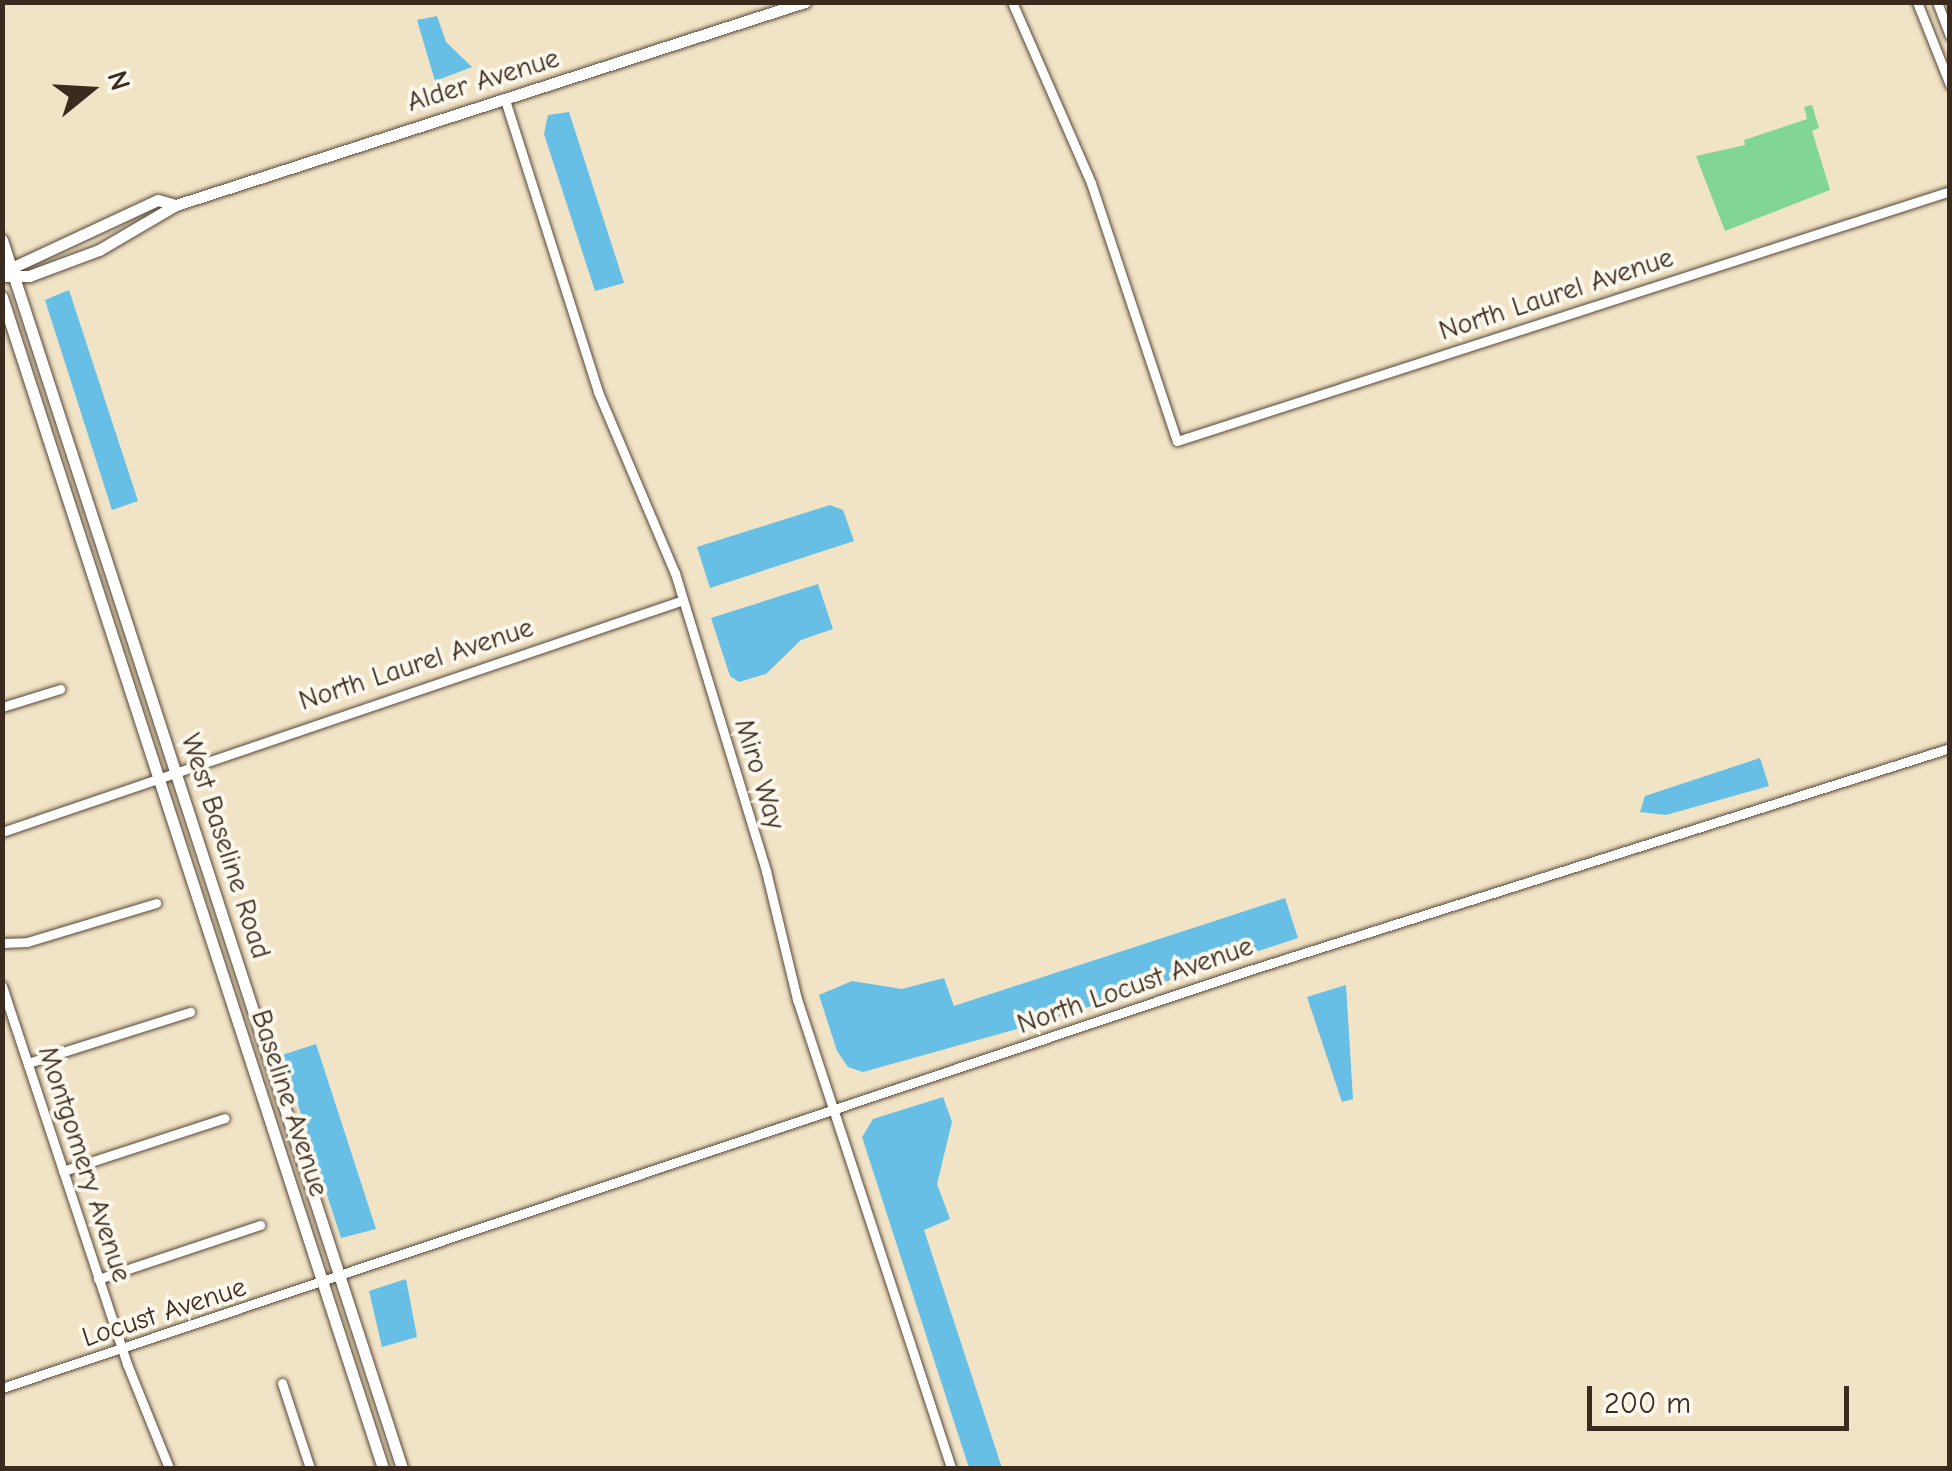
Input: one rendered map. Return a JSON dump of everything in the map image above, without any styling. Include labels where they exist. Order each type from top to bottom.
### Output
[{"type":"main road","name":"Alder Avenue","points":[[8,273],[99,250],[176,204],[805,2]]},
{"type":"main road","name":"West Baseline Road","points":[[2,240],[8,273],[167,778],[402,1468]]},
{"type":"main road","name":"Baseline Avenue","points":[[2,297],[167,778],[321,1283],[383,1468]]},
{"type":"street","name":"North Laurel Avenue","points":[[1012,2],[1085,166],[1177,441],[1950,191]]},
{"type":"street","points":[[1918,2],[1950,86]]},
{"type":"street","points":[[1937,2],[1950,36]]},
{"type":"street","name":"Miro Way","points":[[505,100],[598,392],[684,600],[834,1111],[951,1468]]},
{"type":"street","name":"North Laurel Avenue","points":[[2,832],[167,778],[264,738],[684,600]]},
{"type":"street","points":[[2,707],[60,689]]},
{"type":"street","name":"North Locust Avenue","points":[[339,1277],[1247,971],[1950,748]]},
{"type":"street","points":[[2,943],[27,942],[156,903]]},
{"type":"street","name":"Montgomery Avenue","points":[[2,986],[122,1349],[170,1468]]},
{"type":"street","points":[[28,1063],[190,1012]]},
{"type":"street","points":[[62,1171],[224,1118]]},
{"type":"street","points":[[98,1278],[260,1224]]},
{"type":"street","name":"Locust Avenue","points":[[2,1388],[339,1277]]},
{"type":"street","points":[[282,1383],[310,1468]]},
{"type":"green space","points":[[1812,105],[1819,128],[1812,131],[1830,190],[1725,231],[1696,156],[1745,145],[1744,140],[1807,119],[1804,107]]},
{"type":"water","points":[[437,16],[446,42],[472,67],[435,81],[417,20]]},
{"type":"water","points":[[569,112],[624,283],[595,291],[544,134],[548,115]]},
{"type":"water","points":[[69,290],[138,501],[112,510],[45,300]]},
{"type":"water","points":[[830,505],[843,510],[854,541],[710,588],[697,547]]},
{"type":"water","points":[[818,584],[833,629],[801,640],[766,674],[739,682],[730,676],[711,618]]},
{"type":"water","points":[[1760,758],[1769,786],[1666,815],[1640,812],[1645,796]]},
{"type":"water","points":[[1285,898],[1298,938],[1049,1020],[863,1072],[848,1067],[837,1051],[819,995],[852,981],[902,989],[944,978],[954,1006]]},
{"type":"water","points":[[1346,985],[1353,1099],[1342,1102],[1307,997]]},
{"type":"water","points":[[316,1044],[376,1229],[341,1238],[282,1055]]},
{"type":"water","points":[[943,1097],[952,1122],[937,1184],[950,1219],[924,1230],[1002,1468],[969,1468],[862,1137],[873,1119]]},
{"type":"water","points":[[406,1279],[417,1337],[382,1347],[369,1291]]}]
